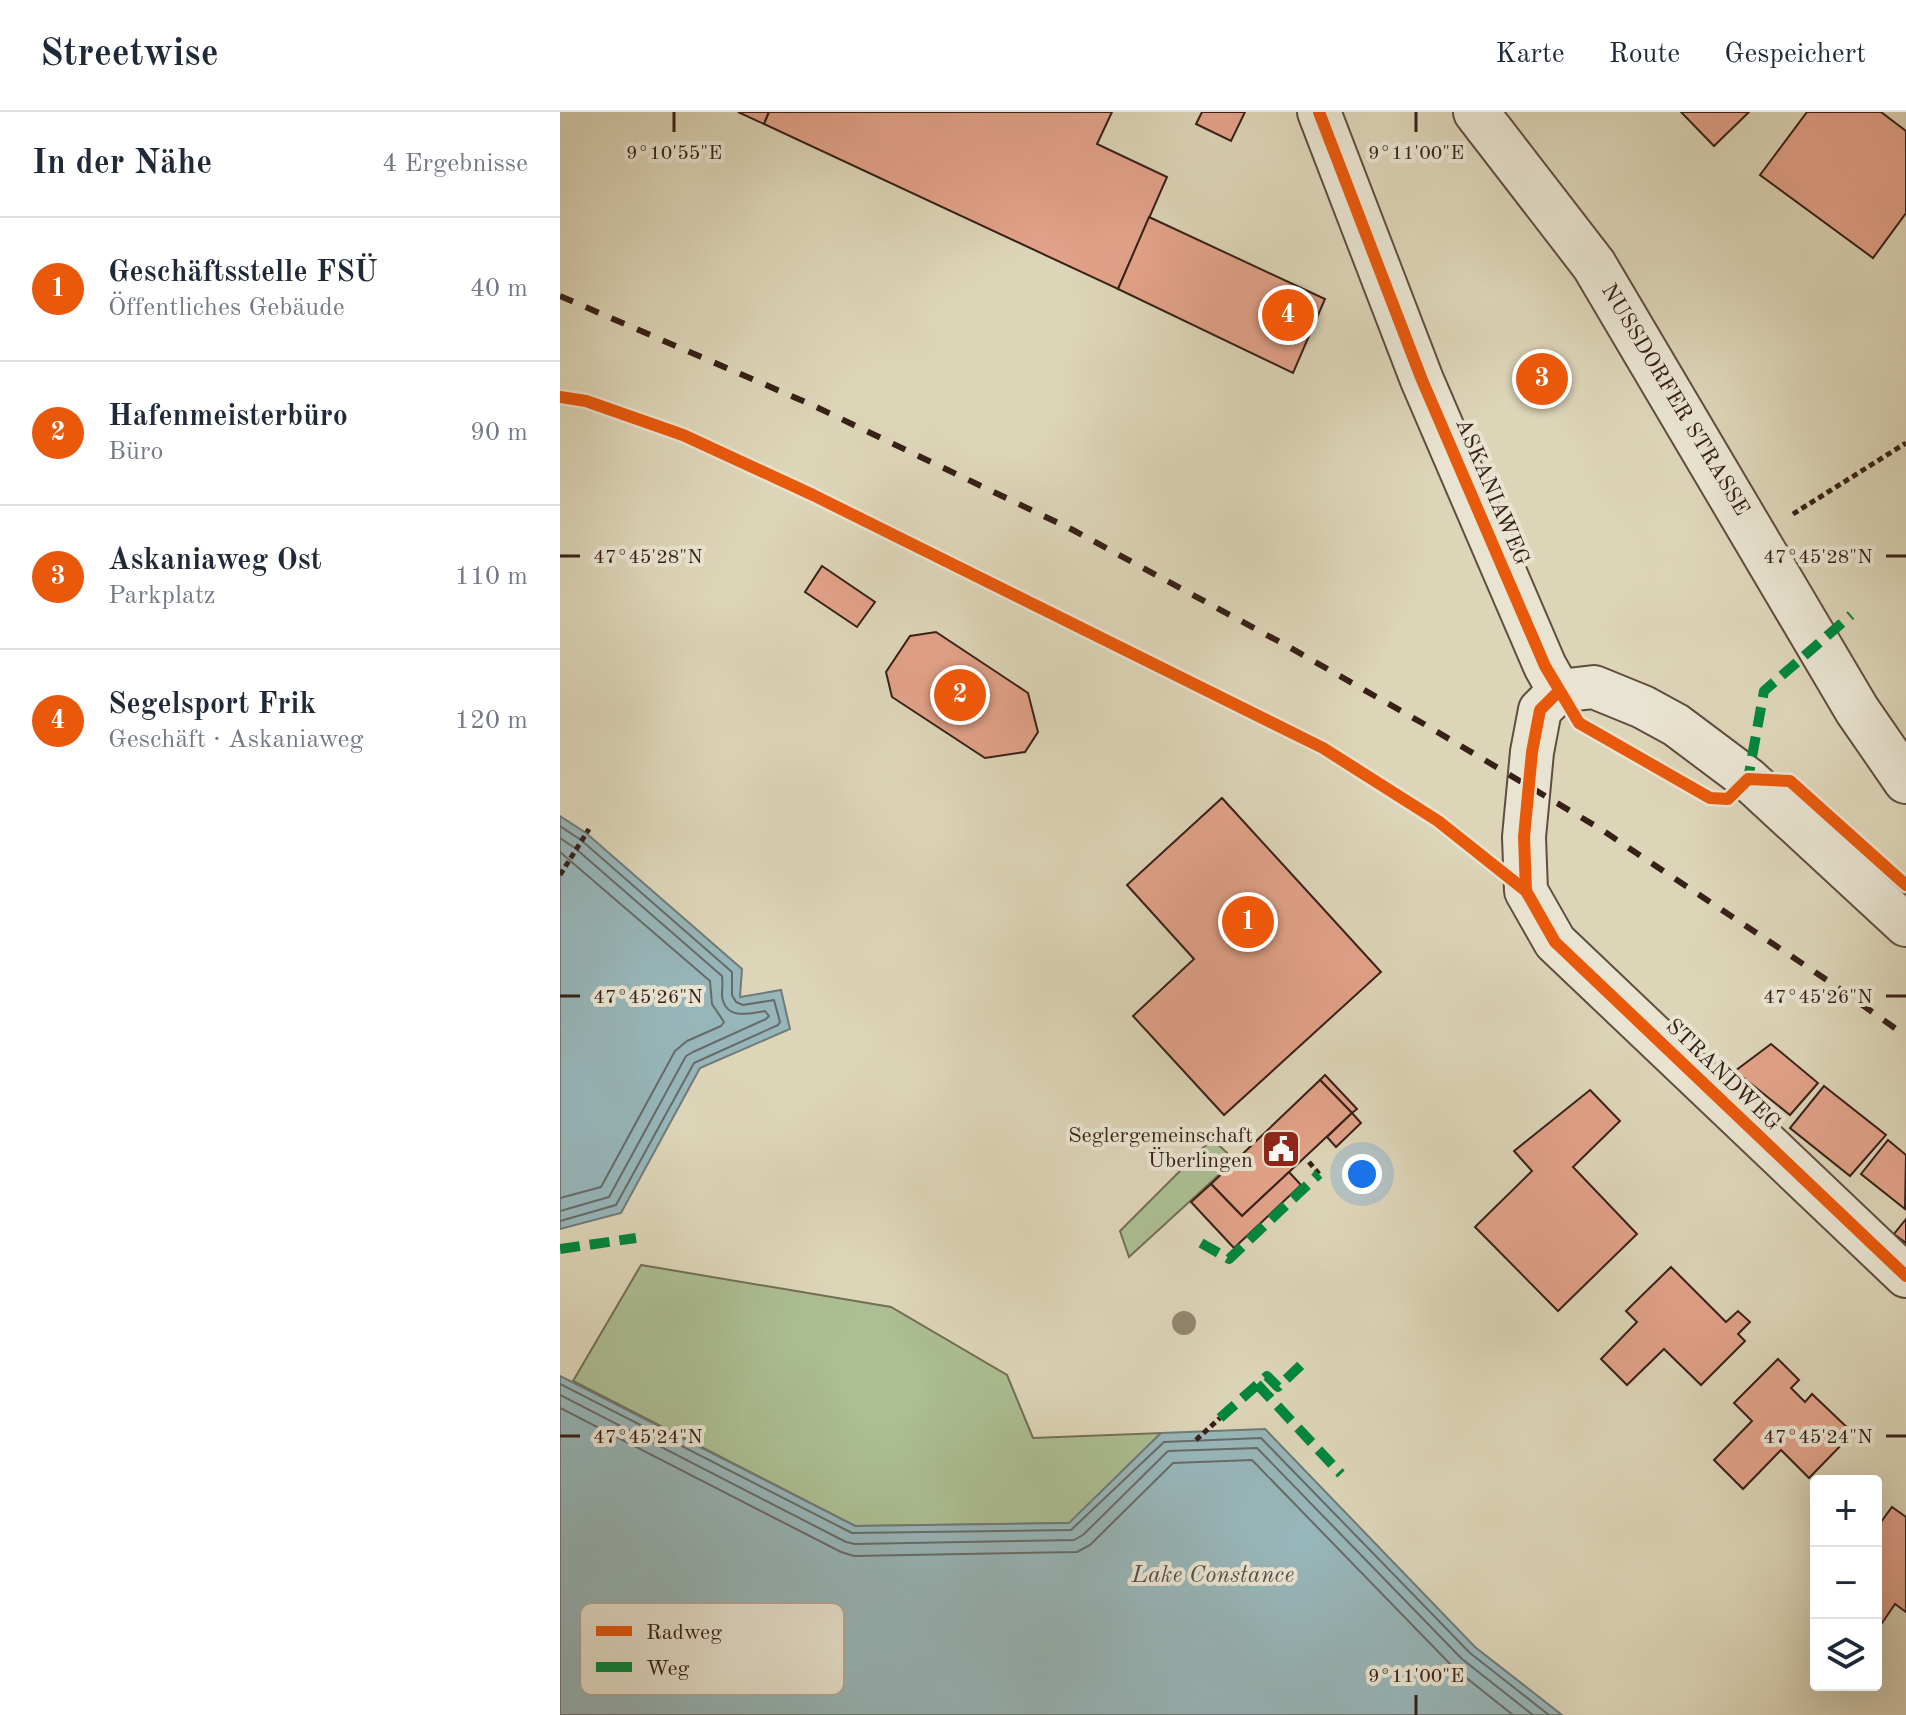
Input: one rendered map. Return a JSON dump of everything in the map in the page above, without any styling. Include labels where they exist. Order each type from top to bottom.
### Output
[{"type":"street","name":"ASKANIAWEG","points":[[1319,112],[1422,380],[1545,666],[1559,691]]},
{"type":"street","name":"NUSSDORFER STRASSE","points":[[1476,112],[1594,265],[1857,710],[1906,781]]},
{"type":"street","points":[[1559,691],[1594,687],[1643,707],[1676,725],[1748,779],[1906,925]]},
{"type":"street","name":"STRANDWEG","points":[[1559,691],[1540,710],[1532,752],[1524,837],[1526,891],[1555,942],[1906,1276]]},
{"type":"path","points":[[1786,519],[1906,443]]},
{"type":"path","points":[[560,875],[589,829]]},
{"type":"path","points":[[1309,1162],[1319,1174]]},
{"type":"path","points":[[1196,1440],[1220,1418]]},
{"type":"green space","points":[[1212,1139],[1235,1160],[1129,1257],[1120,1231]]},
{"type":"green space","points":[[641,1265],[891,1307],[1007,1375],[1033,1438],[1161,1433],[1070,1523],[855,1526],[573,1381]]},
{"type":"water","points":[[560,816],[586,833],[742,969],[740,997],[781,990],[790,1029],[700,1068],[621,1213],[560,1229]]},
{"type":"water","name":"Lake Constance","points":[[560,1376],[855,1526],[1069,1523],[1161,1433],[1265,1429],[1475,1647],[1562,1715],[560,1715]]},
{"type":"building","points":[[738,112],[769,112],[764,124]]},
{"type":"building","points":[[769,112],[1112,112],[1097,144],[1167,177],[1118,289],[764,124]]},
{"type":"building","points":[[1202,112],[1245,112],[1231,141],[1196,124]]},
{"type":"building","points":[[1681,112],[1749,112],[1714,146]]},
{"type":"building","points":[[1807,112],[1881,112],[1906,131],[1906,213],[1873,258],[1760,175]]},
{"type":"building","points":[[1149,217],[1325,299],[1293,373],[1118,289]]},
{"type":"building","points":[[822,566],[875,602],[857,627],[805,592]]},
{"type":"building","points":[[936,632],[1028,693],[1038,732],[1025,752],[985,758],[892,697],[886,672],[910,636]]},
{"type":"building","points":[[1222,798],[1381,972],[1224,1115],[1133,1016],[1194,959],[1127,885]]},
{"type":"building","points":[[1771,1044],[1818,1083],[1790,1115],[1735,1071]]},
{"type":"building","points":[[1325,1075],[1357,1109],[1352,1113],[1320,1080]]},
{"type":"building","name":"Seglergemeinschaft Überlingen","points":[[1320,1080],[1352,1113],[1242,1216],[1211,1184]]},
{"type":"building","points":[[1824,1086],[1886,1135],[1850,1176],[1790,1128]]},
{"type":"building","points":[[1590,1090],[1620,1121],[1573,1167],[1637,1234],[1558,1311],[1475,1227],[1532,1171],[1514,1151]]},
{"type":"building","points":[[1352,1113],[1361,1123],[1336,1147],[1327,1137]]},
{"type":"building","points":[[1888,1140],[1906,1155],[1905,1209],[1861,1174]]},
{"type":"building","points":[[1289,1172],[1301,1185],[1234,1248],[1191,1202],[1211,1184],[1242,1216]]},
{"type":"building","points":[[1906,1219],[1906,1243],[1894,1234]]},
{"type":"building","points":[[1671,1267],[1726,1322],[1738,1311],[1750,1322],[1738,1334],[1745,1341],[1701,1385],[1664,1349],[1627,1385],[1601,1359],[1637,1322],[1626,1311]]},
{"type":"building","points":[[1778,1359],[1799,1380],[1791,1388],[1805,1402],[1812,1394],[1853,1433],[1809,1478],[1781,1450],[1743,1489],[1714,1460],[1752,1421],[1734,1403]]},
{"type":"building","points":[[1892,1507],[1906,1517],[1906,1612],[1895,1604],[1882,1623],[1882,1547],[1882,1521]]},
{"type":"railway","points":[[560,296],[810,404],[1073,530],[1289,647],[1599,828],[1906,1036]]},
{"type":"marked path","points":[[1743,784],[1748,779],[1764,691],[1851,615]]},
{"type":"marked path","points":[[1201,1243],[1229,1259],[1319,1174]]},
{"type":"marked path","points":[[560,1249],[636,1238]]},
{"type":"marked path","points":[[1220,1418],[1267,1376],[1278,1387],[1301,1365]]},
{"type":"marked path","points":[[1257,1384],[1341,1474]]},
{"type":"cycle path","points":[[1319,112],[1422,380],[1545,666],[1579,723],[1710,798],[1728,799],[1748,779],[1790,781],[1906,885]]},
{"type":"cycle path","points":[[560,397],[586,401],[683,435],[813,495],[1323,748],[1438,821],[1526,891],[1555,942],[1906,1276]]},
{"type":"cycle path","points":[[1526,891],[1524,837],[1532,752],[1540,710],[1559,691]]},
{"type":"place","name":"Segelsport Frik","points":[[1288,315]]},
{"type":"place","name":"Askaniaweg Ost","points":[[1542,379]]},
{"type":"place","name":"Hafenmeisterbüro","points":[[960,695]]},
{"type":"place","name":"Geschäftsstelle FSÜ","points":[[1248,922]]},
{"type":"place","name":"Seglergemeinschaft Überlingen","points":[[1281,1149]]}]
